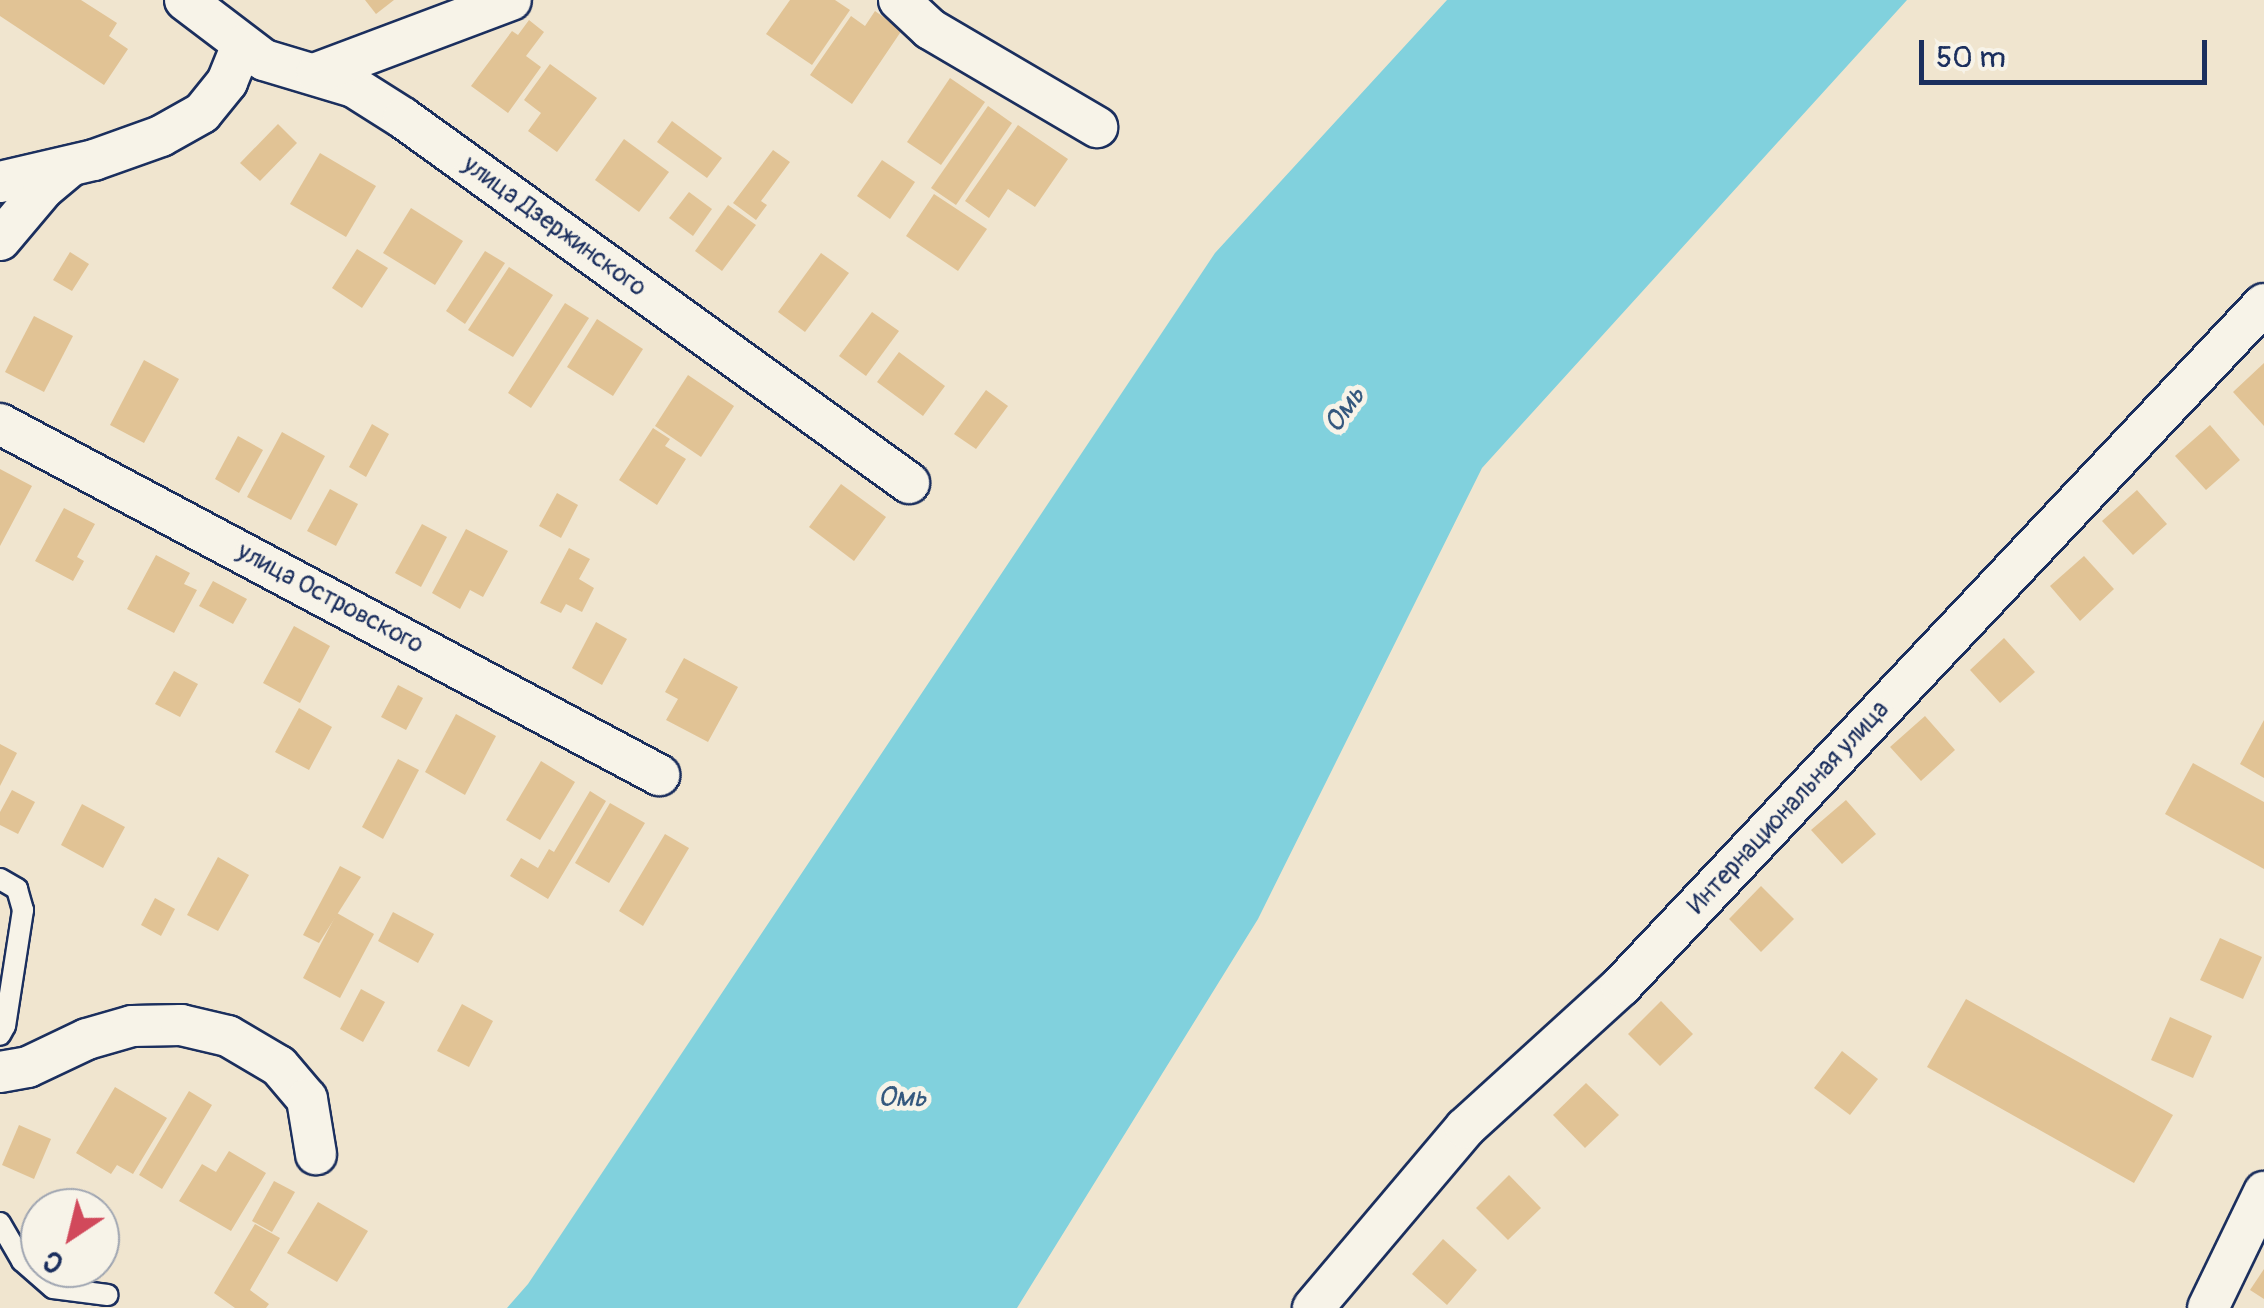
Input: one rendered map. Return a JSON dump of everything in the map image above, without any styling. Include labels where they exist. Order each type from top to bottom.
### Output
[{"type":"street","name":"улица Дзержинского","points":[[186,0],[264,60],[318,73],[354,88],[404,118],[909,483]]},
{"type":"street","points":[[318,73],[511,0]]},
{"type":"street","points":[[898,0],[930,29],[1097,127]]},
{"type":"street","points":[[0,182],[70,166],[162,136],[202,113],[227,82],[242,45]]},
{"type":"street","points":[[0,240],[43,189],[70,166]]},
{"type":"street","name":"Интернациональная улица","points":[[1313,1308],[1466,1128],[1621,986],[2264,304]]},
{"type":"street","name":"улица Островского","points":[[0,424],[658,776]]},
{"type":"street","points":[[0,1072],[28,1067],[87,1039],[132,1026],[180,1026],[228,1036],[279,1066],[307,1099],[316,1154]]},
{"type":"street","points":[[2208,1308],[2264,1192]]},
{"type":"lane","points":[[0,878],[17,889],[23,910],[5,1026],[0,1035]]},
{"type":"lane","points":[[0,1223],[22,1261],[54,1288],[108,1295]]},
{"type":"water","name":"Омь","points":[[1447,0],[1907,0],[1482,468],[1258,919],[1017,1308],[507,1308],[528,1284],[1215,253]]},
{"type":"building","points":[[0,0],[81,0],[117,23],[109,36],[128,49],[104,85],[0,16]]},
{"type":"building","points":[[365,0],[394,0],[376,14]]},
{"type":"building","points":[[790,0],[835,0],[850,10],[812,65],[766,34]]},
{"type":"building","points":[[875,11],[902,30],[852,104],[810,75],[851,16],[865,26]]},
{"type":"building","points":[[529,20],[544,32],[526,56],[541,67],[508,113],[471,86],[512,31],[518,35]]},
{"type":"building","points":[[550,64],[597,98],[557,152],[528,131],[541,113],[524,100]]},
{"type":"building","points":[[950,78],[985,102],[941,165],[907,142]]},
{"type":"building","points":[[988,106],[1012,123],[956,205],[931,188]]},
{"type":"building","points":[[672,121],[722,158],[707,178],[657,142]]},
{"type":"building","points":[[278,124],[297,143],[260,181],[240,163]]},
{"type":"building","points":[[1018,125],[1068,159],[1035,207],[1008,189],[989,218],[965,201]]},
{"type":"building","points":[[624,139],[669,172],[639,212],[595,180]]},
{"type":"building","points":[[773,150],[790,162],[761,201],[767,205],[756,220],[733,203]]},
{"type":"building","points":[[320,153],[376,186],[346,237],[290,204]]},
{"type":"building","points":[[882,160],[915,182],[890,219],[857,196]]},
{"type":"building","points":[[689,192],[712,209],[693,236],[669,218]]},
{"type":"building","points":[[934,194],[987,229],[958,271],[906,236]]},
{"type":"building","points":[[728,205],[756,225],[722,271],[695,251]]},
{"type":"building","points":[[411,208],[463,241],[435,285],[383,253]]},
{"type":"building","points":[[357,249],[388,268],[362,308],[332,288]]},
{"type":"building","points":[[485,251],[505,263],[465,324],[446,311]]},
{"type":"building","points":[[70,252],[89,264],[72,291],[53,280]]},
{"type":"building","points":[[821,253],[849,273],[805,332],[778,312]]},
{"type":"building","points":[[509,267],[553,295],[513,357],[468,330]]},
{"type":"building","points":[[565,303],[589,318],[531,408],[508,393]]},
{"type":"building","points":[[872,312],[899,331],[866,376],[839,356]]},
{"type":"building","points":[[34,316],[73,336],[44,392],[5,372]]},
{"type":"building","points":[[597,319],[643,349],[613,396],[567,367]]},
{"type":"building","points":[[899,352],[945,386],[923,416],[877,382]]},
{"type":"building","points":[[144,360],[179,379],[144,443],[110,425]]},
{"type":"building","points":[[2264,363],[2264,426],[2233,392]]},
{"type":"building","points":[[688,375],[734,406],[701,457],[655,426]]},
{"type":"building","points":[[986,390],[1008,406],[976,449],[954,434]]},
{"type":"building","points":[[372,424],[389,434],[366,477],[349,467]]},
{"type":"building","points":[[2210,425],[2240,460],[2206,490],[2175,456]]},
{"type":"building","points":[[653,428],[670,439],[665,446],[686,459],[657,505],[619,480]]},
{"type":"building","points":[[282,432],[325,456],[291,520],[247,497]]},
{"type":"building","points":[[238,436],[263,450],[239,493],[215,479]]},
{"type":"building","points":[[0,469],[32,486],[0,546]]},
{"type":"building","points":[[841,484],[886,517],[854,561],[809,527]]},
{"type":"building","points":[[330,489],[358,504],[336,546],[307,531]]},
{"type":"building","points":[[2137,490],[2167,524],[2133,555],[2102,521]]},
{"type":"building","points":[[557,493],[578,505],[561,538],[539,526]]},
{"type":"building","points":[[64,508],[95,524],[77,557],[84,561],[73,581],[35,561]]},
{"type":"building","points":[[422,524],[447,537],[421,587],[395,573]]},
{"type":"building","points":[[466,529],[508,551],[483,597],[470,590],[460,609],[432,593]]},
{"type":"building","points":[[569,548],[590,559],[579,579],[594,588],[582,612],[566,604],[561,613],[540,603]]},
{"type":"building","points":[[156,555],[190,573],[184,584],[197,590],[174,633],[127,609]]},
{"type":"building","points":[[2084,556],[2114,589],[2080,621],[2050,586]]},
{"type":"building","points":[[213,581],[247,599],[233,624],[199,606]]},
{"type":"building","points":[[596,622],[627,639],[602,685],[572,668]]},
{"type":"building","points":[[294,626],[330,646],[300,703],[263,683]]},
{"type":"building","points":[[2004,638],[2035,672],[2000,703],[1970,670]]},
{"type":"building","points":[[684,658],[738,687],[708,742],[666,720],[678,699],[665,692]]},
{"type":"building","points":[[174,671],[198,684],[180,717],[155,704]]},
{"type":"building","points":[[398,685],[423,698],[406,730],[381,717]]},
{"type":"building","points":[[299,708],[332,727],[309,770],[275,752]]},
{"type":"building","points":[[456,714],[496,736],[465,795],[425,772]]},
{"type":"building","points":[[1925,716],[1955,750],[1921,781],[1890,747]]},
{"type":"building","points":[[2264,720],[2264,778],[2240,764]]},
{"type":"building","points":[[0,744],[17,753],[0,786]]},
{"type":"building","points":[[398,759],[419,770],[383,839],[362,827]]},
{"type":"building","points":[[541,761],[575,782],[540,840],[506,820]]},
{"type":"building","points":[[2193,763],[2264,802],[2264,869],[2165,814]]},
{"type":"building","points":[[12,790],[35,802],[18,834],[0,825],[0,812]]},
{"type":"building","points":[[590,791],[606,801],[548,899],[510,876],[521,858],[538,868],[549,849],[554,852]]},
{"type":"building","points":[[1846,800],[1876,834],[1842,864],[1811,830]]},
{"type":"building","points":[[610,803],[645,823],[609,883],[575,863]]},
{"type":"building","points":[[82,804],[125,827],[103,868],[61,845]]},
{"type":"building","points":[[665,834],[689,848],[643,926],[619,911]]},
{"type":"building","points":[[218,857],[249,875],[218,931],[187,915]]},
{"type":"building","points":[[340,866],[361,877],[319,943],[303,935]]},
{"type":"building","points":[[1761,886],[1794,919],[1761,952],[1729,919]]},
{"type":"building","points":[[155,898],[175,909],[161,936],[141,925]]},
{"type":"building","points":[[393,912],[434,934],[418,963],[378,941]]},
{"type":"building","points":[[337,913],[374,934],[340,998],[303,978]]},
{"type":"building","points":[[2220,938],[2262,957],[2243,999],[2200,980]]},
{"type":"building","points":[[361,989],[385,1002],[363,1042],[340,1029]]},
{"type":"building","points":[[1966,999],[2173,1115],[2134,1183],[1927,1067]]},
{"type":"building","points":[[1661,1001],[1693,1034],[1660,1066],[1628,1034]]},
{"type":"building","points":[[462,1004],[493,1021],[469,1067],[437,1051]]},
{"type":"building","points":[[2170,1017],[2212,1036],[2193,1078],[2151,1060]]},
{"type":"building","points":[[1842,1051],[1878,1079],[1850,1115],[1814,1088]]},
{"type":"building","points":[[1586,1083],[1619,1115],[1585,1148],[1553,1115]]},
{"type":"building","points":[[115,1087],[167,1118],[133,1174],[117,1165],[111,1174],[76,1153]]},
{"type":"building","points":[[189,1091],[212,1105],[162,1189],[139,1175]]},
{"type":"building","points":[[19,1125],[51,1139],[34,1179],[2,1165]]},
{"type":"building","points":[[229,1151],[266,1173],[231,1231],[179,1201],[202,1164],[216,1172]]},
{"type":"building","points":[[1509,1175],[1541,1208],[1508,1240],[1476,1208]]},
{"type":"building","points":[[274,1181],[295,1192],[272,1232],[252,1221]]},
{"type":"building","points":[[318,1202],[368,1231],[337,1282],[287,1253]]},
{"type":"building","points":[[255,1224],[280,1238],[250,1290],[269,1304],[266,1308],[235,1308],[214,1293]]},
{"type":"building","points":[[1443,1239],[1477,1270],[1447,1305],[1412,1274]]},
{"type":"building","points":[[2264,1269],[2264,1299],[2250,1290]]}]
